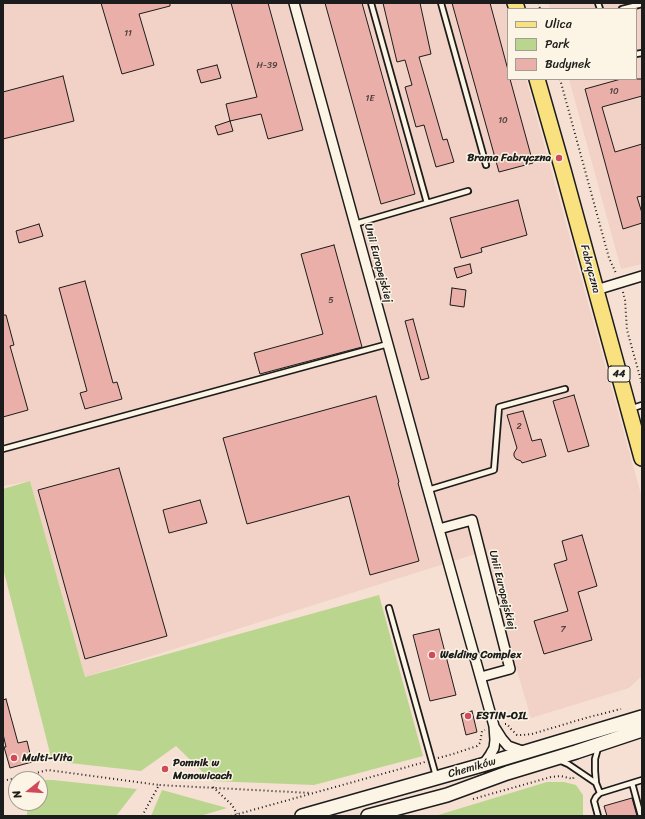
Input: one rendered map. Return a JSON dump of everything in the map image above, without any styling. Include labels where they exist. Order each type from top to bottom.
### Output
[{"type":"main road","name":"Fabryczna","points":[[538,80],[596,290],[635,407],[642,458]]},
{"type":"main road","name":"Chemików","points":[[302,816],[482,765],[642,717]]},
{"type":"main road","name":"Chemików","points":[[368,816],[447,795],[507,773],[599,745],[642,730]]},
{"type":"street","name":"Unii Europejskiej","points":[[294,3],[494,726],[494,748],[482,765]]},
{"type":"street","points":[[596,290],[642,276]]},
{"type":"street","name":"Unii Europejskiej","points":[[439,529],[472,520],[510,669],[481,677]]},
{"type":"street","name":"Unii Europejskiej","points":[[494,726],[508,746],[525,752]]},
{"type":"lane","points":[[371,3],[427,203]]},
{"type":"lane","points":[[441,3],[486,165]]},
{"type":"lane","points":[[626,8],[642,4]]},
{"type":"lane","points":[[355,224],[468,191]]},
{"type":"lane","points":[[3,449],[388,344]]},
{"type":"lane","points":[[428,490],[494,470],[499,407],[565,389]]},
{"type":"lane","points":[[389,608],[436,778]]},
{"type":"lane","points":[[599,745],[595,759],[596,783],[600,793]]},
{"type":"lane","points":[[556,758],[578,770],[596,783]]},
{"type":"lane","points":[[598,816],[594,801],[600,793],[642,780]]},
{"type":"lane","points":[[632,783],[642,816]]},
{"type":"path","points":[[560,80],[609,258],[621,283],[625,300],[627,330],[642,384]]},
{"type":"path","points":[[231,816],[453,754],[476,746],[480,743],[482,731],[494,726],[507,724],[517,735],[532,734],[589,717],[623,709]]},
{"type":"path","points":[[3,781],[48,770],[159,784],[314,793]]},
{"type":"path","points":[[474,799],[551,777],[561,776],[573,779],[578,770]]},
{"type":"path","points":[[142,816],[159,784]]},
{"type":"path","points":[[212,787],[232,805],[237,814]]},
{"type":"shaded area","points":[[3,3],[505,3],[507,10],[507,80],[526,80],[642,498],[642,676],[629,688],[531,718],[482,552],[85,677],[30,481],[3,486]]},
{"type":"shaded area","points":[[548,3],[642,3],[642,264],[621,269],[569,80],[637,80],[637,8],[550,8]]},
{"type":"green space","points":[[30,481],[85,677],[379,595],[423,756],[314,785],[212,781],[176,746],[141,771],[52,761],[3,568],[3,489]]},
{"type":"green space","points":[[48,780],[137,789],[116,816],[27,816],[27,811],[48,811]]},
{"type":"green space","points":[[547,782],[564,782],[576,785],[583,795],[583,816],[435,816]]},
{"type":"green space","points":[[162,790],[227,808],[200,816],[151,816]]},
{"type":"building","points":[[101,3],[170,3],[170,6],[139,14],[154,65],[122,74]]},
{"type":"building","points":[[231,3],[268,3],[303,130],[268,139],[261,114],[230,121],[226,104],[257,97]]},
{"type":"building","points":[[325,3],[362,3],[415,194],[381,204]]},
{"type":"building","points":[[383,3],[420,3],[431,54],[419,57],[443,140],[447,139],[454,162],[436,167],[424,125],[416,127],[405,87],[412,85],[405,60],[397,62]]},
{"type":"building","points":[[452,3],[490,3],[507,66],[507,80],[510,80],[533,163],[499,172]]},
{"type":"building","points":[[217,65],[221,78],[201,83],[197,70]]},
{"type":"building","points":[[63,76],[74,121],[3,139],[3,92]]},
{"type":"building","points":[[642,79],[642,96],[602,107],[615,152],[642,144],[642,196],[637,197],[642,213],[642,223],[623,229],[585,89],[617,80]]},
{"type":"building","points":[[230,121],[233,131],[218,135],[215,126]]},
{"type":"building","points":[[518,200],[527,235],[481,248],[482,252],[461,258],[450,218]]},
{"type":"building","points":[[39,224],[43,236],[19,243],[16,231]]},
{"type":"building","points":[[334,245],[362,347],[260,374],[254,353],[323,334],[301,254]]},
{"type":"building","points":[[470,264],[472,273],[457,278],[454,268]]},
{"type":"building","points":[[85,281],[113,383],[117,382],[122,399],[85,409],[80,393],[87,391],[59,288]]},
{"type":"building","points":[[452,288],[466,290],[464,307],[450,305]]},
{"type":"building","points":[[3,315],[6,315],[14,345],[10,346],[28,410],[3,417]]},
{"type":"building","points":[[413,319],[429,378],[421,380],[405,321]]},
{"type":"building","points":[[574,395],[589,446],[568,452],[553,401]]},
{"type":"building","points":[[376,396],[419,561],[370,575],[349,496],[247,524],[223,438]]},
{"type":"building","points":[[523,411],[532,441],[541,439],[546,456],[522,463],[514,456],[517,448],[507,415]]},
{"type":"building","points":[[119,468],[167,636],[85,659],[38,490]]},
{"type":"building","points":[[200,500],[207,523],[169,533],[163,510]]},
{"type":"building","points":[[582,535],[597,586],[578,592],[592,640],[544,654],[534,621],[568,611],[554,564],[567,560],[562,541]]},
{"type":"building","points":[[439,629],[456,695],[430,701],[413,635]]},
{"type":"building","points":[[6,699],[18,743],[27,741],[32,762],[10,768],[4,747],[6,747],[3,734],[3,700]]},
{"type":"building","points":[[472,711],[477,732],[466,735],[461,714]]},
{"type":"building","points":[[632,798],[637,816],[607,816],[604,806]]},
{"type":"place","name":"Brama Fabryczna","points":[[559,158]]},
{"type":"place","name":"Welding Complex","points":[[432,655]]},
{"type":"place","name":"ESTIN-OIL","points":[[468,716]]},
{"type":"place","name":"Multi-Vita","points":[[14,758]]},
{"type":"place","name":"Pomnik w Monowicach","points":[[165,769]]}]
